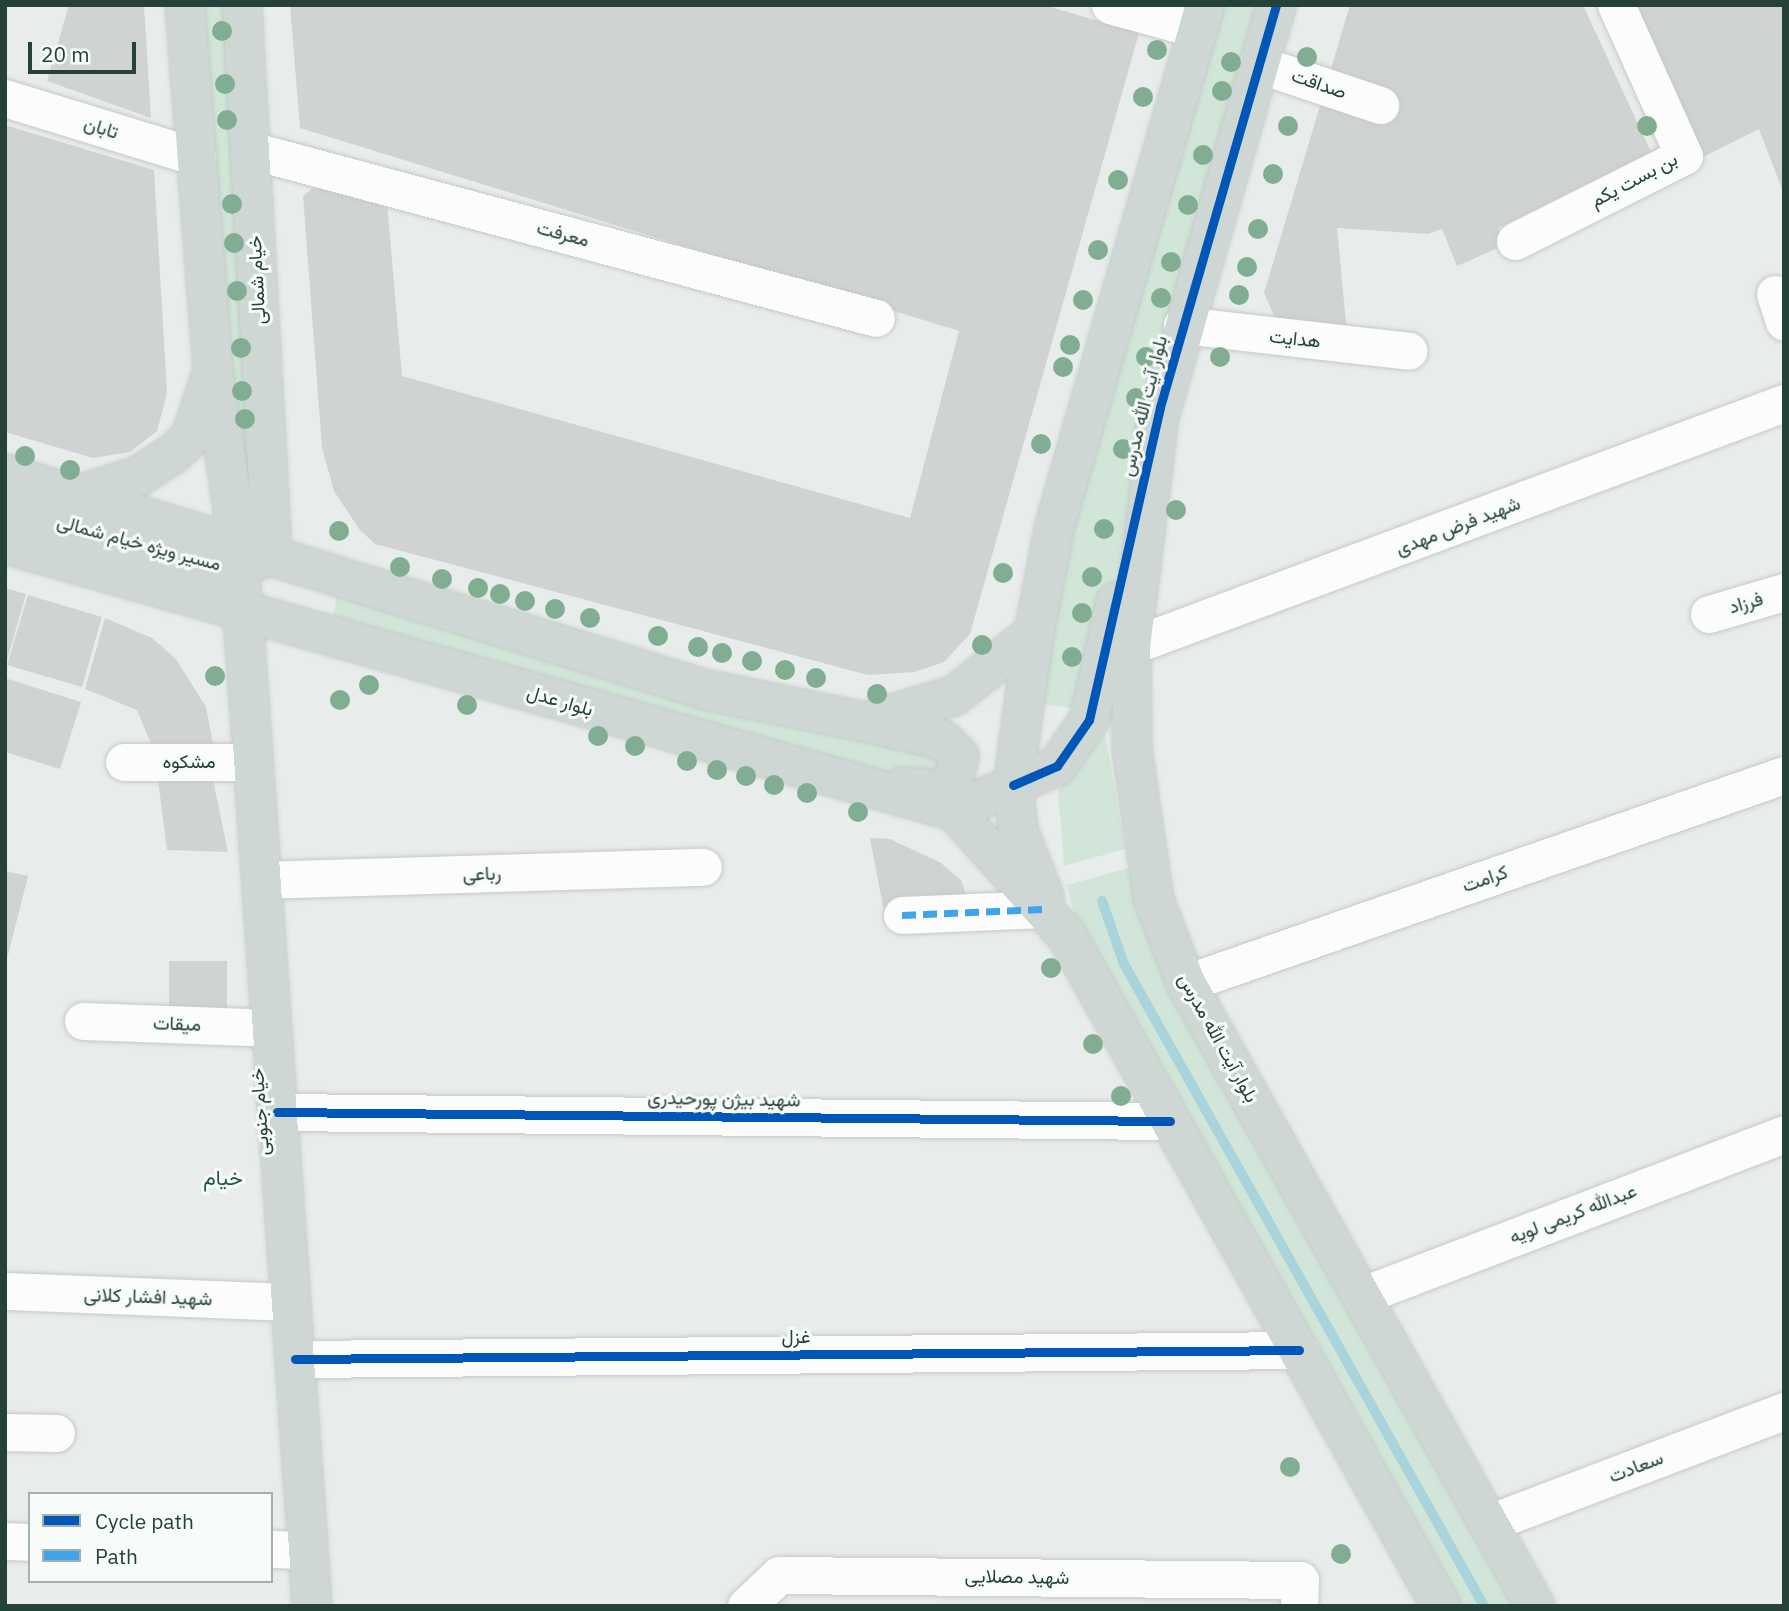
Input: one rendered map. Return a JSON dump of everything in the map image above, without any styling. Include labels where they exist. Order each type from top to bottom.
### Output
[{"type":"main road","points":[[185,5],[213,371],[250,555]]},
{"type":"main road","name":"خیام شمالی","points":[[242,5],[270,503],[250,555]]},
{"type":"main road","name":"بلوار آیت الله مدرس","points":[[954,811],[1057,766],[1091,710],[1160,407],[1276,5]]},
{"type":"main road","points":[[1201,17],[1055,526],[1034,633],[1013,785],[1026,857],[1057,924],[1441,1606]]},
{"type":"main road","points":[[79,495],[139,476],[173,454],[191,437],[213,371]]},
{"type":"main road","name":"بلوار آیت الله مدرس","points":[[1160,407],[1131,646],[1132,750],[1154,900],[1186,983],[1363,1294],[1535,1606]]},
{"type":"main road","points":[[5,474],[79,495],[250,555],[340,575],[707,690],[865,722],[950,744],[959,756],[954,780],[934,791],[838,778]]},
{"type":"main road","points":[[270,503],[340,575]]},
{"type":"main road","name":"مسیر ویژه خیام شمالی","points":[[5,507],[250,555]]},
{"type":"main road","name":"بلوار عدل","points":[[5,544],[243,616],[954,811]]},
{"type":"main road","name":"خیام جنوبی","points":[[250,555],[243,616],[295,1359],[290,1549],[312,1606]]},
{"type":"main road","points":[[865,722],[954,696],[1034,633]]},
{"type":"main road","points":[[1025,702],[1036,740],[1057,746],[1076,738]]},
{"type":"main road","points":[[954,811],[1057,924]]},
{"type":"street","points":[[1110,5],[1201,17]]},
{"type":"street","name":"بن بست یکم","points":[[1515,241],[1684,156],[1616,5]]},
{"type":"street","name":"صداقت","points":[[1258,64],[1380,105]]},
{"type":"street","name":"تابان","points":[[5,98],[197,157]]},
{"type":"street","name":"معرفت","points":[[250,150],[876,318]]},
{"type":"street","name":"هدایت","points":[[1182,325],[1409,351]]},
{"type":"street","name":"شهید فرض مهدی","points":[[1131,646],[1784,403]]},
{"type":"street","name":"فرزاد","points":[[1709,614],[1784,592]]},
{"type":"street","name":"مشکوه","points":[[124,762],[253,762]]},
{"type":"street","name":"کرامت","points":[[1186,983],[1784,775]]},
{"type":"street","name":"رباعی","points":[[261,880],[703,867]]},
{"type":"street","points":[[902,915],[1057,924]]},
{"type":"street","name":"میقات","points":[[83,1021],[271,1028]]},
{"type":"street","name":"شهید بیژن پورحیدری","points":[[277,1112],[1170,1121]]},
{"type":"street","name":"عبدالله کریمی لویه","points":[[1363,1294],[1784,1134]]},
{"type":"street","name":"شهید افشار کلانی","points":[[5,1291],[290,1303]]},
{"type":"street","name":"غزل","points":[[295,1359],[1298,1350]]},
{"type":"street","name":"سعادت","points":[[1489,1523],[1784,1411]]},
{"type":"street","points":[[5,1432],[56,1433]]},
{"type":"street","points":[[5,1541],[28,1542]]},
{"type":"street","name":"شهید مصلایی","points":[[747,1606],[779,1575],[1299,1593]]},
{"type":"green space","points":[[185,5],[242,5],[271,509],[231,498]]},
{"type":"green space","points":[[1205,5],[1276,5],[1091,710],[1025,702]]},
{"type":"green space","points":[[340,575],[934,737],[942,790],[330,636]]},
{"type":"green space","points":[[1105,733],[1125,849],[1064,866],[1058,791]]},
{"type":"green space","points":[[1129,868],[1157,958],[1516,1606],[1456,1606],[1079,936],[1067,885]]},
{"type":"building","points":[[69,5],[144,5],[151,118],[47,81]]},
{"type":"building","points":[[290,5],[1044,5],[1139,33],[970,634],[944,662],[915,672],[868,675],[375,544],[359,529],[334,491],[322,448],[303,196],[318,184],[387,203],[402,376],[910,518],[959,331],[300,128]]},
{"type":"building","points":[[1350,5],[1583,5],[1651,152],[1498,228],[1505,245],[1457,266],[1442,229],[1428,234],[1337,228],[1347,333],[1276,320],[1264,293]]},
{"type":"building","points":[[1632,5],[1784,5],[1784,194],[1759,129],[1703,157]]},
{"type":"building","points":[[5,125],[154,170],[167,394],[157,431],[130,452],[93,458],[5,432]]},
{"type":"building","points":[[5,588],[26,594],[6,664],[5,664]]},
{"type":"building","points":[[28,595],[102,617],[82,687],[7,665]]},
{"type":"building","points":[[105,618],[152,638],[176,659],[206,707],[214,749],[154,751],[137,710],[85,689]]},
{"type":"building","points":[[5,678],[81,702],[60,769],[5,752]]},
{"type":"building","points":[[158,780],[213,780],[228,852],[167,850]]},
{"type":"building","points":[[870,838],[890,839],[941,863],[961,880],[971,908],[884,912]]},
{"type":"building","points":[[5,871],[28,876],[6,963],[5,963]]},
{"type":"building","points":[[169,961],[227,961],[227,1019],[169,1018]]},
{"type":"waterway","points":[[1102,901],[1124,964],[1484,1606]]},
{"type":"marked path","points":[[902,915],[1043,909]]},
{"type":"cycle path","points":[[1013,785],[1057,766],[1089,720],[1160,407],[1276,5]]},
{"type":"cycle path","points":[[277,1112],[1170,1121]]},
{"type":"cycle path","points":[[295,1359],[1299,1350]]},
{"type":"district","name":"خیام","points":[[223,1177]]}]
